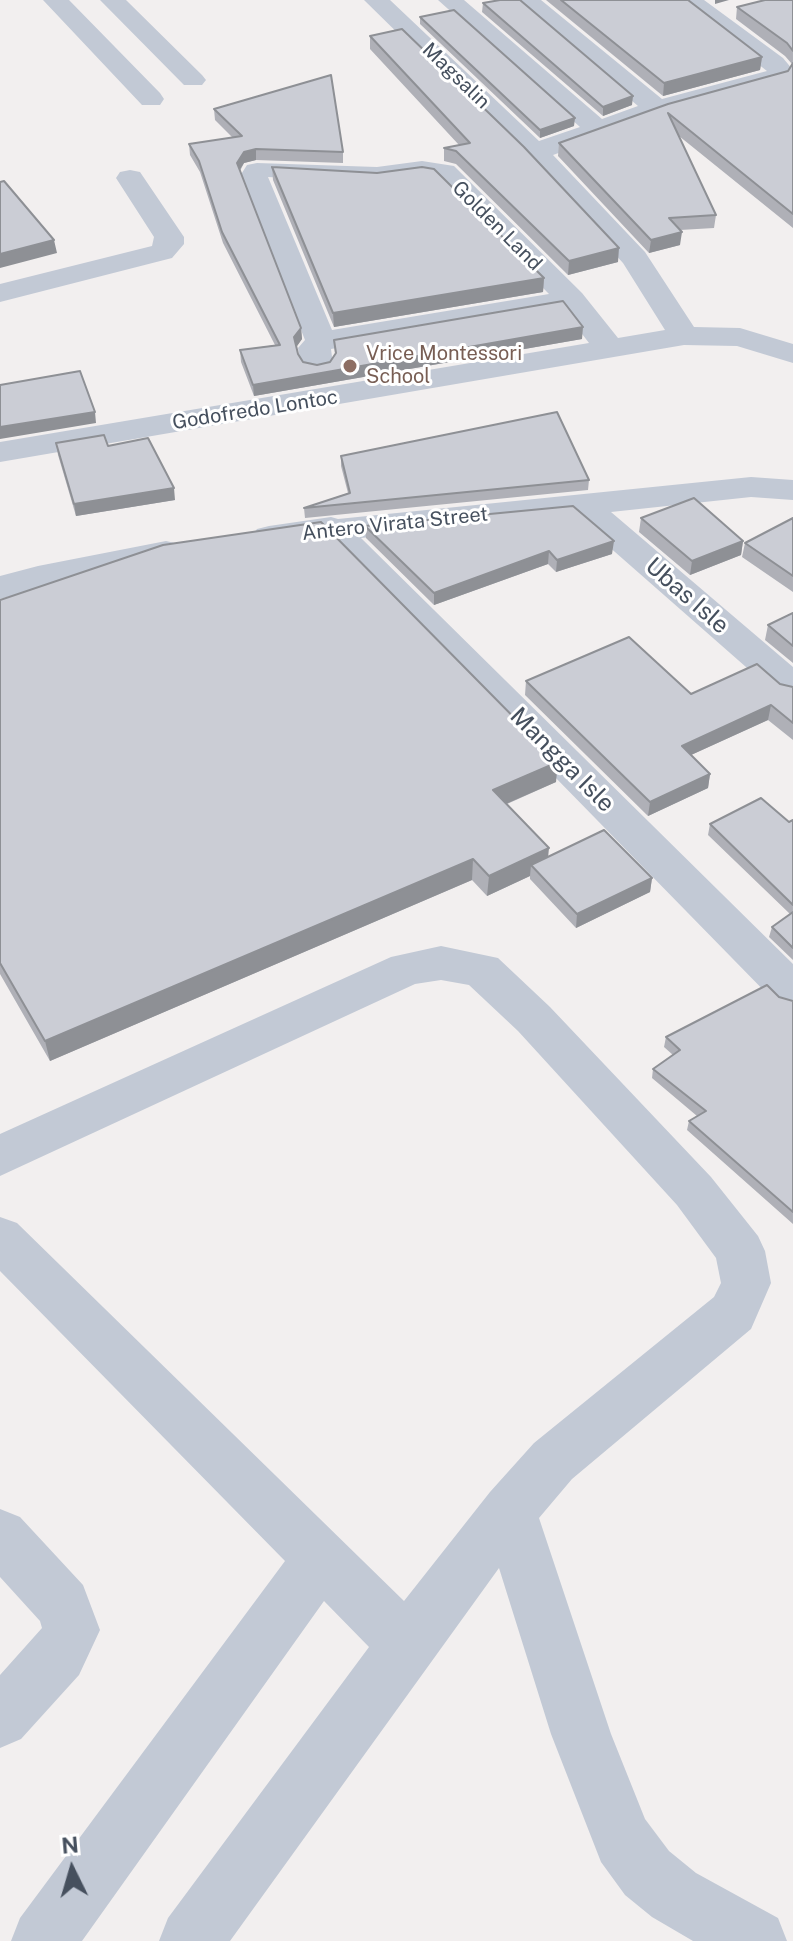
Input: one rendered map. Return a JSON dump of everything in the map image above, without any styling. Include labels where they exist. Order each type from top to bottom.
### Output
[{"type":"street","points":[[55,0],[151,99]]},
{"type":"street","points":[[112,0],[193,80]]},
{"type":"street","name":"Magsalin","points":[[376,0],[535,152],[635,258],[684,336]]},
{"type":"street","points":[[450,0],[597,128]]},
{"type":"street","points":[[526,0],[656,107]]},
{"type":"street","points":[[535,152],[656,107],[776,76],[780,70],[774,63],[688,0]]},
{"type":"street","points":[[709,16],[739,8]]},
{"type":"street","name":"Golden Land","points":[[321,341],[256,184],[254,176],[257,171],[377,175],[422,169],[444,172],[571,299],[610,349]]},
{"type":"street","points":[[0,293],[162,252],[169,244],[169,237],[130,178]]},
{"type":"street","points":[[333,397],[313,357],[314,348],[321,341],[571,299]]},
{"type":"street","name":"Godofredo Lontoc","points":[[0,452],[684,336],[740,337],[767,343],[793,354]]},
{"type":"street","name":"Antero Virata Street","points":[[242,541],[331,528],[751,487],[793,490]]},
{"type":"street","name":"Ubas Isle","points":[[582,505],[793,687]]},
{"type":"street","name":"Mangga Isle","points":[[331,528],[793,992]]},
{"type":"street","points":[[0,588],[71,570],[197,547]]},
{"type":"street","points":[[0,1156],[407,969],[441,963],[482,970],[606,1093],[694,1191],[740,1251],[746,1283],[733,1313],[553,1461],[509,1511],[407,1644],[191,1941]]},
{"type":"street","points":[[0,1238],[407,1644]]},
{"type":"street","points":[[509,1511],[581,1734],[623,1840],[647,1873],[674,1895],[755,1941]]},
{"type":"street","points":[[0,1536],[63,1605],[71,1630],[59,1655],[0,1718]]},
{"type":"street","points":[[43,1941],[321,1559]]},
{"type":"building","points":[[520,0],[633,96],[603,107],[483,3]]},
{"type":"building","points":[[561,0],[688,0],[762,57],[664,83]]},
{"type":"building","points":[[765,0],[793,0],[793,51],[787,43],[737,7]]},
{"type":"building","points":[[454,10],[575,118],[540,130],[420,17]]},
{"type":"building","points":[[402,29],[524,147],[619,248],[569,261],[456,151],[444,148],[470,143],[370,36]]},
{"type":"building","points":[[793,63],[793,214],[668,113],[716,215],[669,218],[682,232],[651,240],[559,143],[668,104],[788,71]]},
{"type":"building","points":[[331,75],[343,152],[256,149],[244,152],[237,163],[301,328],[294,337],[303,362],[317,365],[330,362],[336,353],[334,340],[563,301],[583,327],[253,385],[240,350],[280,345],[222,232],[199,161],[189,144],[242,136],[214,109]]},
{"type":"building","points":[[272,167],[377,173],[422,167],[434,169],[544,278],[333,313]]},
{"type":"building","points":[[4,181],[54,240],[0,254],[0,182]]},
{"type":"building","points":[[80,371],[95,412],[0,427],[0,385]]},
{"type":"building","points":[[557,412],[589,480],[304,508],[350,493],[341,456]]},
{"type":"building","points":[[104,435],[108,446],[148,438],[174,488],[74,504],[56,443]]},
{"type":"building","points":[[694,498],[743,541],[692,561],[641,518]]},
{"type":"building","points":[[573,506],[614,541],[557,560],[549,551],[434,593],[365,526]]},
{"type":"building","points":[[793,518],[793,576],[745,543]]},
{"type":"building","points":[[321,522],[558,762],[493,790],[549,848],[489,876],[473,859],[45,1041],[0,963],[0,600],[163,545]]},
{"type":"building","points":[[793,613],[793,646],[768,625]]},
{"type":"building","points":[[629,637],[691,694],[757,664],[780,684],[793,687],[793,723],[771,705],[682,746],[710,774],[650,802],[526,681]]},
{"type":"building","points":[[761,798],[789,822],[793,820],[793,905],[710,824]]},
{"type":"building","points":[[604,830],[652,878],[577,914],[531,865]]},
{"type":"building","points":[[793,912],[793,948],[772,927]]},
{"type":"building","points":[[767,985],[779,997],[793,1001],[793,1212],[689,1121],[706,1111],[653,1069],[680,1050],[666,1037]]},
{"type":"place","name":"Vrice Montessori School","points":[[350,366]]}]
